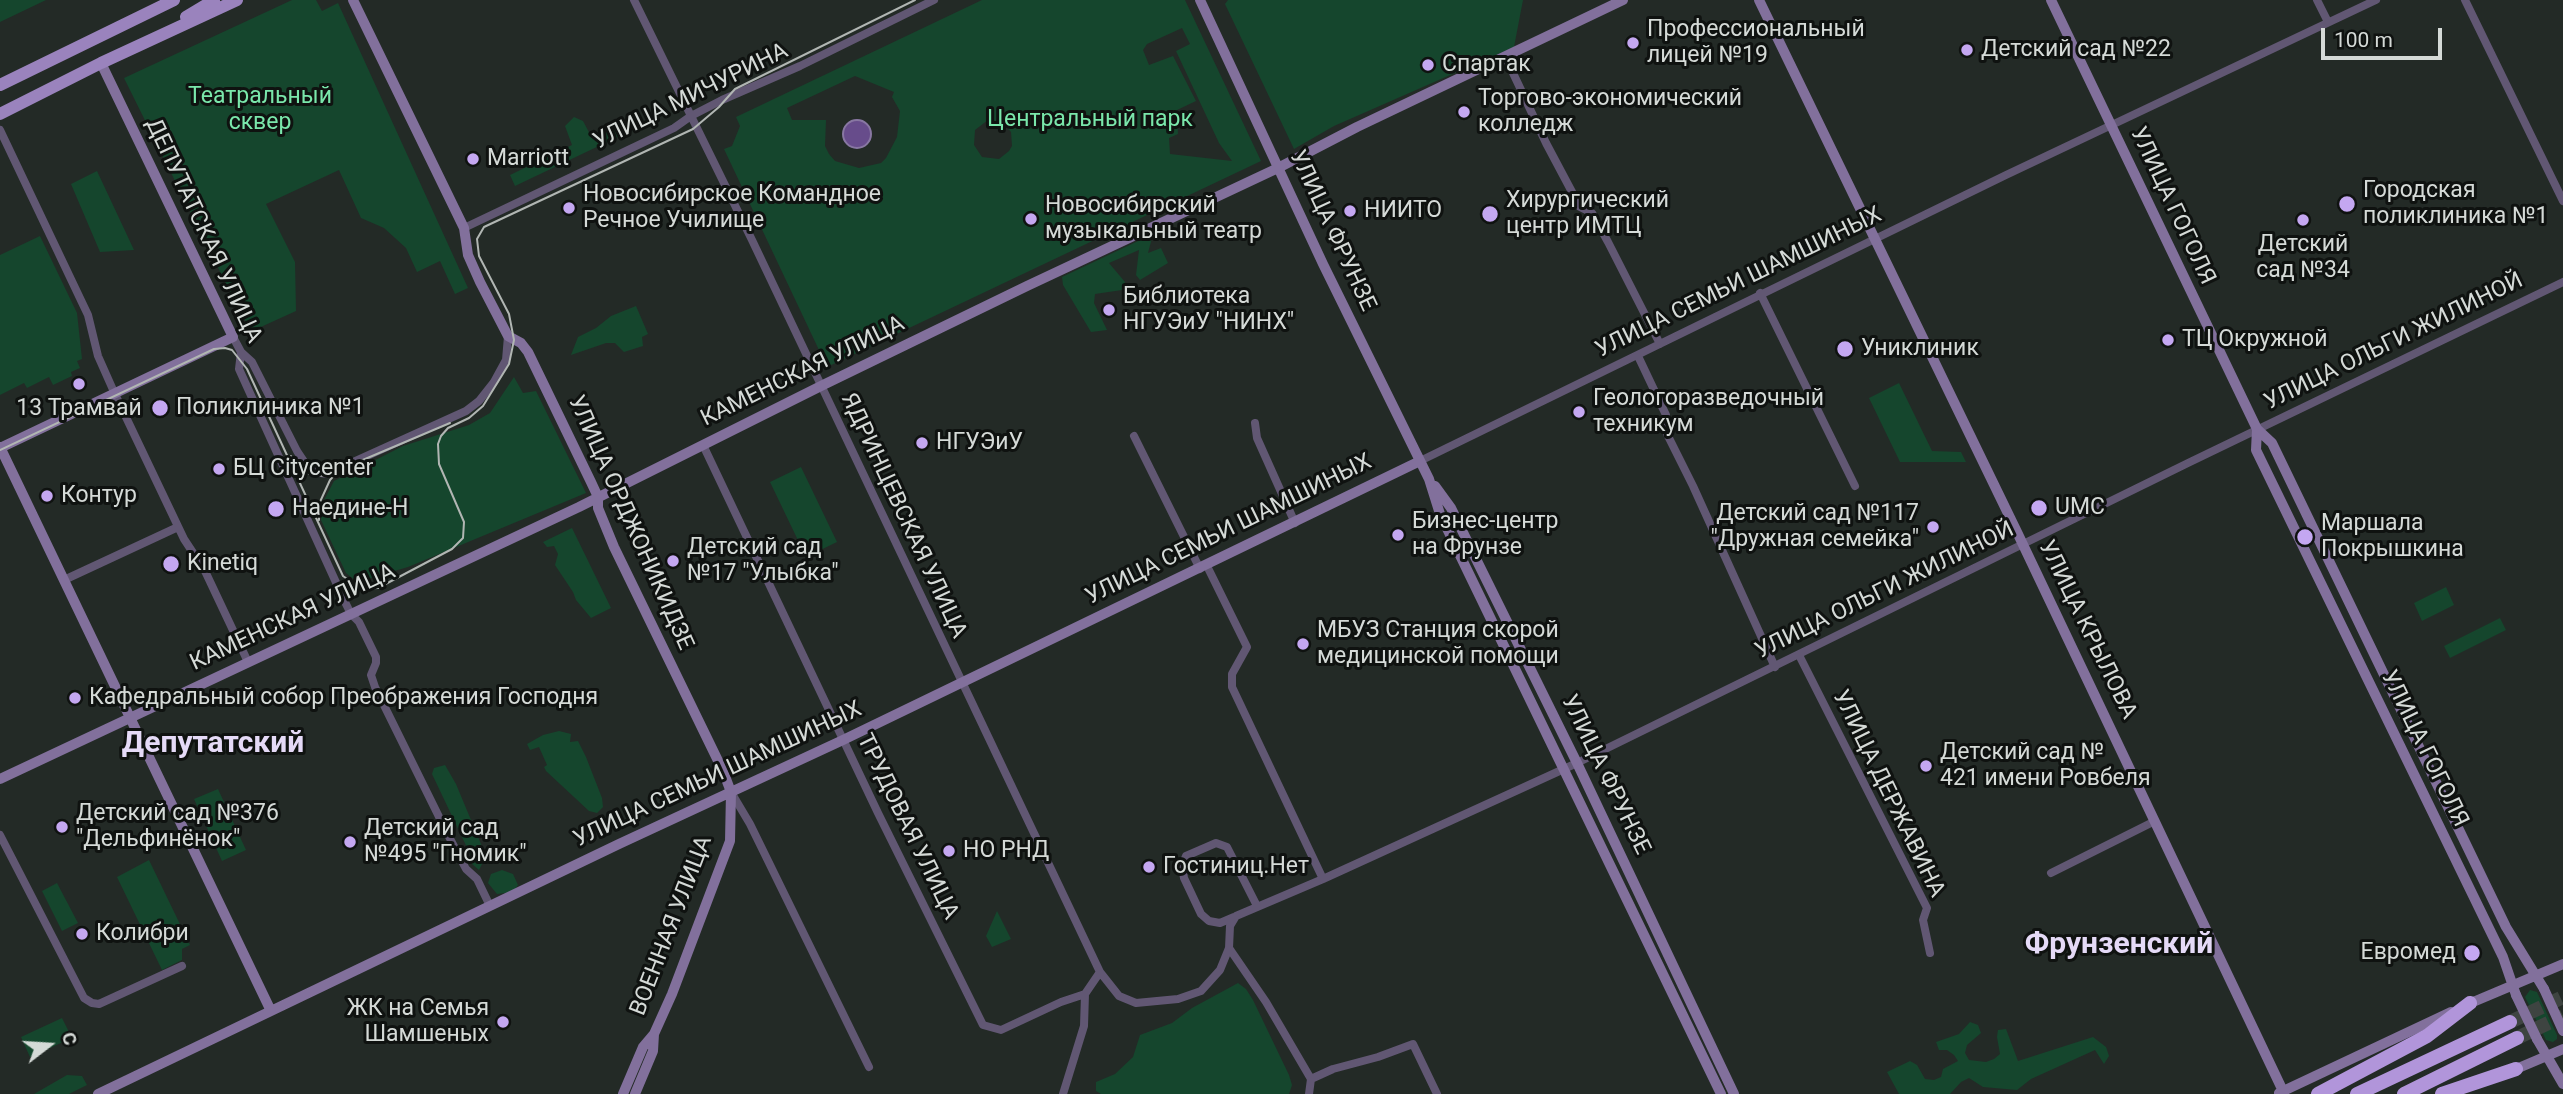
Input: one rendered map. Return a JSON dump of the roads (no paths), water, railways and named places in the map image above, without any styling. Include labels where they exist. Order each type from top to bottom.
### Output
[{"type":"highway","points":[[2318,1094],[2427,1036],[2470,1003]]},
{"type":"highway","points":[[2357,1094],[2510,1023]]},
{"type":"highway","points":[[2404,1094],[2516,1038]]},
{"type":"highway","points":[[2442,1094],[2516,1069]]},
{"type":"main road","points":[[0,85],[174,0]]},
{"type":"main road","points":[[154,38],[214,0]]},
{"type":"main road","points":[[0,114],[237,0]]},
{"type":"street","name":"УЛИЦА ОРДЖОНИКИДЗЕ","points":[[353,0],[464,228],[468,255],[508,336],[521,343],[528,352],[598,498],[598,508],[614,547],[731,792],[750,824],[869,1067]]},
{"type":"street","name":"ЯДРИНЦЕВСКАЯ УЛИЦА","points":[[634,0],[1100,972],[1119,996],[1128,1001],[1147,1003],[1178,999],[1201,991],[1220,970],[1229,948],[1230,926],[1236,916]]},
{"type":"street","points":[[913,10],[914,0]]},
{"type":"street","name":"УЛИЦА МИЧУРИНА","points":[[464,228],[934,0]]},
{"type":"street","name":"УЛИЦА ФРУНЗЕ","points":[[1200,0],[1322,264],[1420,461],[1451,508],[1577,763],[1734,1094]]},
{"type":"street","name":"КАМЕНСКАЯ УЛИЦА","points":[[0,779],[598,498],[821,386],[1279,168],[1623,0]]},
{"type":"street","name":"УЛИЦА КРЫЛОВА","points":[[1759,0],[2023,544],[2280,1092]]},
{"type":"street","name":"УЛИЦА ГОГОЛЯ","points":[[2051,0],[2257,429],[2272,443],[2500,915],[2544,989],[2563,1031]]},
{"type":"street","points":[[2317,0],[2328,22]]},
{"type":"street","name":"УЛИЦА СЕМЬИ ШАМШИНЫХ","points":[[98,1094],[1295,523],[1638,356],[1760,293],[2376,0]]},
{"type":"street","points":[[2465,0],[2563,201]]},
{"type":"street","points":[[1505,56],[1580,207],[1592,213],[1660,344]]},
{"type":"street","name":"ДЕПУТАТСКАЯ УЛИЦА","points":[[102,63],[241,352],[239,369],[351,614],[359,622],[376,657],[371,675],[388,715],[466,869],[477,879],[490,906]]},
{"type":"street","points":[[0,130],[88,315],[98,356],[114,392],[178,527],[205,572],[248,662]]},
{"type":"street","name":"УЛИЦА ОЛЬГИ ЖИЛИНОЙ","points":[[1236,916],[1577,763],[2563,282]]},
{"type":"street","points":[[1760,293],[1855,486]]},
{"type":"street","points":[[241,352],[252,362],[307,466],[315,472],[327,474],[466,411],[479,401],[494,382],[506,360],[508,336]]},
{"type":"street","points":[[233,337],[0,447],[271,1011]]},
{"type":"street","points":[[1638,356],[1666,415],[1667,434],[1775,667]]},
{"type":"street","points":[[1255,423],[1257,438],[1295,523]]},
{"type":"street","name":"УЛИЦА ГОГОЛЯ","points":[[2257,429],[2256,450],[2503,957],[2514,991],[2537,1039],[2563,1084]]},
{"type":"street","points":[[1134,436],[1247,647],[1232,674],[1232,687],[1323,879]]},
{"type":"street","name":"ТРУДОВАЯ УЛИЦА","points":[[703,445],[843,740],[983,1025],[1001,1030],[1061,1002],[1085,994]]},
{"type":"street","name":"УЛИЦА ФРУНЗЕ","points":[[1429,478],[1440,514],[1721,1094]]},
{"type":"street","points":[[64,580],[178,527]]},
{"type":"street","name":"УЛИЦА ДЕРЖАВИНА","points":[[1799,655],[1927,908],[1923,920],[1930,953]]},
{"type":"street","name":"ВОЕННАЯ УЛИЦА","points":[[623,1094],[643,1047],[654,1034],[676,984],[730,841],[731,792]]},
{"type":"street","points":[[2051,873],[2155,821]]},
{"type":"street","points":[[0,835],[84,998],[99,1004],[182,965]]},
{"type":"street","points":[[1236,916],[1220,923],[1209,921],[1201,914],[1184,878],[1182,866],[1186,856],[1216,843],[1227,847],[1257,906]]},
{"type":"street","points":[[1229,948],[1266,1002],[1311,1079],[1309,1094]]},
{"type":"street","points":[[2280,1092],[2470,1003],[2514,991],[2536,976],[2563,964]]},
{"type":"street","points":[[1063,1094],[1084,1026],[1085,994],[1100,972]]},
{"type":"street","name":"ВОЕННАЯ УЛИЦА","points":[[635,1094],[653,1051],[654,1034]]},
{"type":"street","points":[[1311,1079],[1333,1069],[1413,1044],[1437,1094]]},
{"type":"street","points":[[2466,1094],[2563,1049]]},
{"type":"tunnel","points":[[2510,1022],[2563,997]]},
{"type":"tunnel","points":[[2517,1038],[2563,1016]]},
{"type":"tram line","points":[[0,450],[214,349],[232,350],[247,369],[343,576],[361,589],[378,588],[452,549],[463,538],[464,522],[439,464],[438,444],[448,428],[469,418],[483,406],[509,364],[514,340],[509,314],[479,256],[477,239],[484,227],[693,129],[735,89],[915,0]]},
{"type":"tram line","points":[[291,456],[300,468],[309,474],[325,476],[450,423]]},
{"type":"tram line","points":[[319,520],[319,504],[336,473]]},
{"type":"place","name":"Профессиональный лицей №19","points":[[1633,43]]},
{"type":"place","name":"Детский сад №22","points":[[1967,50]]},
{"type":"place","name":"Спартак","points":[[1428,65]]},
{"type":"place","name":"Торгово-экономический колледж","points":[[1464,112]]},
{"type":"place","name":"Marriott","points":[[473,159]]},
{"type":"place","name":"Городская поликлиника №1","points":[[2347,204]]},
{"type":"place","name":"Новосибирское Командное Речное Училище","points":[[569,208]]},
{"type":"place","name":"НИИТО","points":[[1350,211]]},
{"type":"place","name":"Хирургический центр ИМТЦ","points":[[1490,214]]},
{"type":"place","name":"Новосибирский музыкальный театр","points":[[1031,219]]},
{"type":"place","name":"Детский сад №34","points":[[2303,220]]},
{"type":"place","name":"Библиотека НГУЭиУ \"НИНХ\"","points":[[1109,310]]},
{"type":"place","name":"ТЦ Окружной","points":[[2168,340]]},
{"type":"place","name":"Униклиник","points":[[1845,349]]},
{"type":"place","name":"13 Трамвай","points":[[79,384]]},
{"type":"place","name":"Поликлиника №1","points":[[160,408]]},
{"type":"place","name":"Геологоразведочный техникум","points":[[1579,412]]},
{"type":"place","name":"НГУЭиУ","points":[[922,443]]},
{"type":"place","name":"БЦ Citycenter","points":[[219,469]]},
{"type":"place","name":"Контур","points":[[47,496]]},
{"type":"place","name":"UMC","points":[[2039,508]]},
{"type":"place","name":"Наедине-Н","points":[[276,509]]},
{"type":"place","name":"Детский сад №117 \"Дружная семейка\"","points":[[1933,527]]},
{"type":"place","name":"Бизнес-центр на Фрунзе","points":[[1398,535]]},
{"type":"place","name":"Маршала Покрышкина","points":[[2305,537]]},
{"type":"place","name":"Детский сад №17 \"Улыбка\"","points":[[673,561]]},
{"type":"place","name":"Kinetiq","points":[[171,564]]},
{"type":"place","name":"МБУЗ Станция скорой медицинской помощи","points":[[1303,644]]},
{"type":"place","name":"Кафедральный собор Преображения Господня","points":[[75,698]]},
{"type":"place","name":"Детский сад № 421 имени Ровбеля","points":[[1926,766]]},
{"type":"place","name":"Детский сад №376 \"Дельфинёнок\"","points":[[62,827]]},
{"type":"place","name":"Детский сад №495 \"Гномик\"","points":[[350,842]]},
{"type":"place","name":"НО РНД","points":[[949,851]]},
{"type":"place","name":"Гостиниц.Нет","points":[[1149,867]]},
{"type":"place","name":"Колибри","points":[[82,934]]},
{"type":"place","name":"Евромед","points":[[2472,953]]},
{"type":"place","name":"ЖК на Семья Шамшеных","points":[[503,1022]]},
{"type":"district","name":"Депутатский","points":[[213,744]]},
{"type":"district","name":"Фрунзенский","points":[[2119,945]]},
{"type":"park label","name":"Театральный сквер","points":[[260,110]]},
{"type":"park label","name":"Центральный парк","points":[[1090,120]]}]
